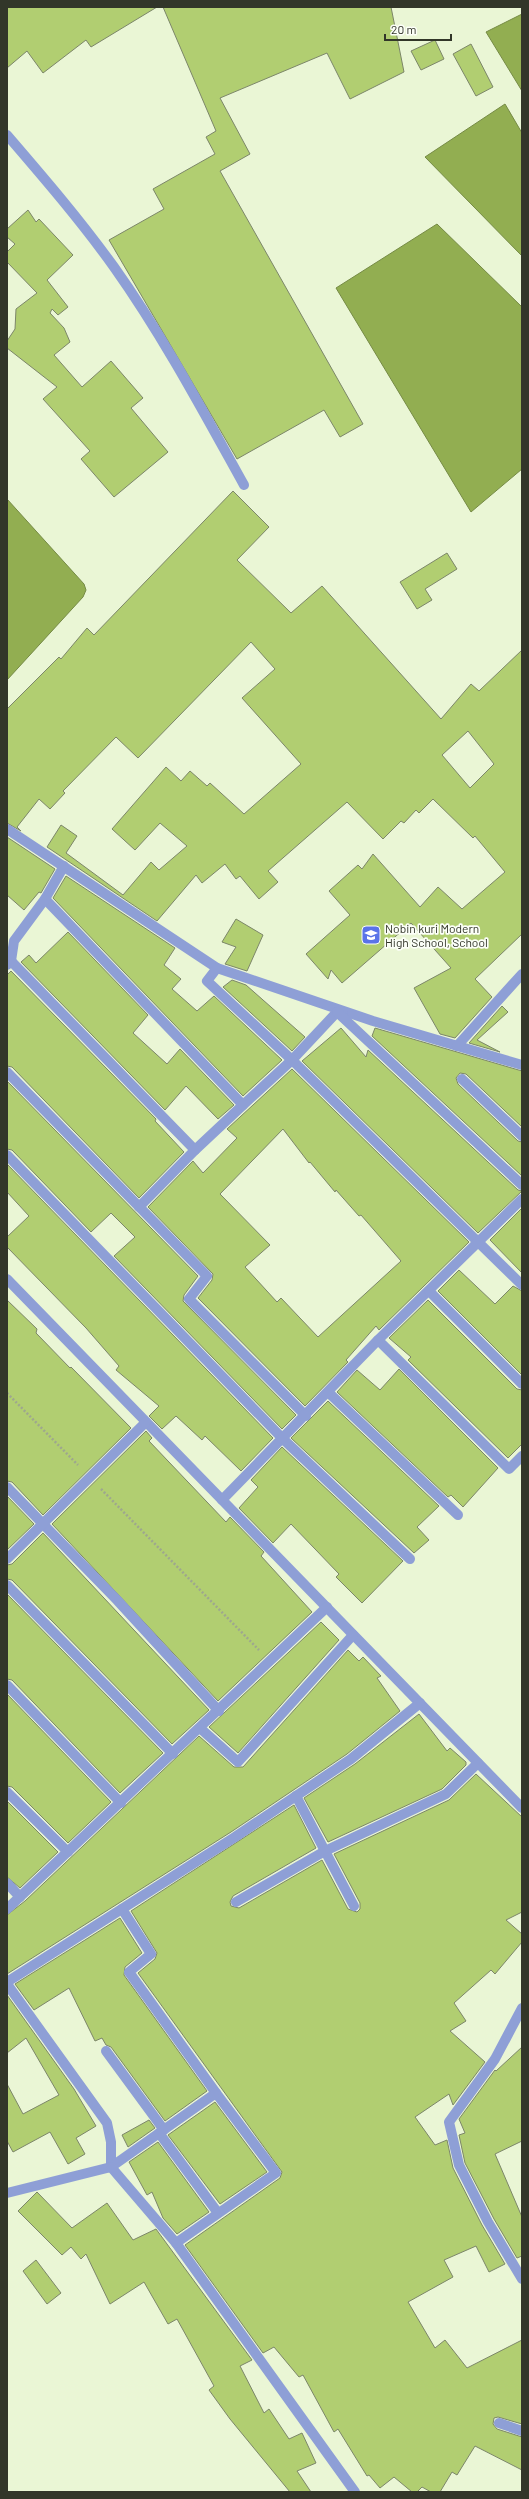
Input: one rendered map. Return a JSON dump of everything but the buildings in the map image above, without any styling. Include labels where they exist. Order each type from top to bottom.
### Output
[{"type":"street","points":[[7,135],[59,194],[114,267],[174,360],[244,485]]},
{"type":"street","points":[[7,829],[217,968],[341,1012],[522,1066]]},
{"type":"street","points":[[64,866],[45,898],[10,940],[9,963],[195,1150]]},
{"type":"street","points":[[45,898],[243,1105]]},
{"type":"street","points":[[217,968],[206,981],[292,1060],[522,1285]]},
{"type":"street","points":[[456,1046],[522,974]]},
{"type":"street","points":[[139,1207],[195,1150],[292,1060],[341,1012]]},
{"type":"street","points":[[341,1012],[522,1185]]},
{"type":"street","points":[[7,1072],[208,1276],[189,1299],[306,1416]]},
{"type":"street","points":[[462,1079],[522,1136]]},
{"type":"street","points":[[7,1154],[283,1439],[410,1559]]},
{"type":"street","points":[[222,1500],[329,1393],[378,1340],[479,1243],[522,1199]]},
{"type":"street","points":[[7,1279],[522,1808]]},
{"type":"street","points":[[429,1291],[522,1384]]},
{"type":"street","points":[[378,1340],[509,1469],[522,1456]]},
{"type":"street","points":[[329,1393],[458,1515]]},
{"type":"street","points":[[7,1559],[146,1422]]},
{"type":"street","points":[[7,1487],[44,1524],[219,1711]]},
{"type":"street","points":[[7,1585],[174,1754]]},
{"type":"street","points":[[7,1909],[201,1729],[327,1607]]},
{"type":"street","points":[[201,1729],[238,1762],[353,1635]]},
{"type":"street","points":[[7,1685],[121,1803]]},
{"type":"street","points":[[356,2492],[176,2243],[111,2167],[111,2142],[107,2123],[7,1983],[296,1796],[351,1758],[420,1703]]},
{"type":"street","points":[[236,1902],[325,1851],[446,1794],[478,1763]]},
{"type":"street","points":[[7,1792],[68,1852]]},
{"type":"street","points":[[296,1796],[354,1906]]},
{"type":"street","points":[[7,1883],[20,1897]]},
{"type":"street","points":[[122,1909],[151,1954],[129,1972],[216,2093],[276,2173],[176,2243]]},
{"type":"street","points":[[522,2008],[495,2059],[450,2122],[458,2165],[488,2222],[522,2279]]},
{"type":"street","points":[[106,2051],[218,2213]]},
{"type":"street","points":[[7,2193],[111,2167],[216,2093]]},
{"type":"street","points":[[499,2423],[522,2431]]},
{"type":"path","points":[[7,1393],[270,1662]]},
{"type":"shaded area","points":[[522,14],[522,91],[486,32]]},
{"type":"shaded area","points":[[505,104],[522,133],[522,256],[425,157]]},
{"type":"shaded area","points":[[437,224],[522,307],[522,469],[471,512],[336,288]]},
{"type":"shaded area","points":[[7,499],[84,584],[86,590],[83,597],[7,680]]},
{"type":"place","name":"Nobin kuri Modern High School, School","points":[[371,935]]}]
